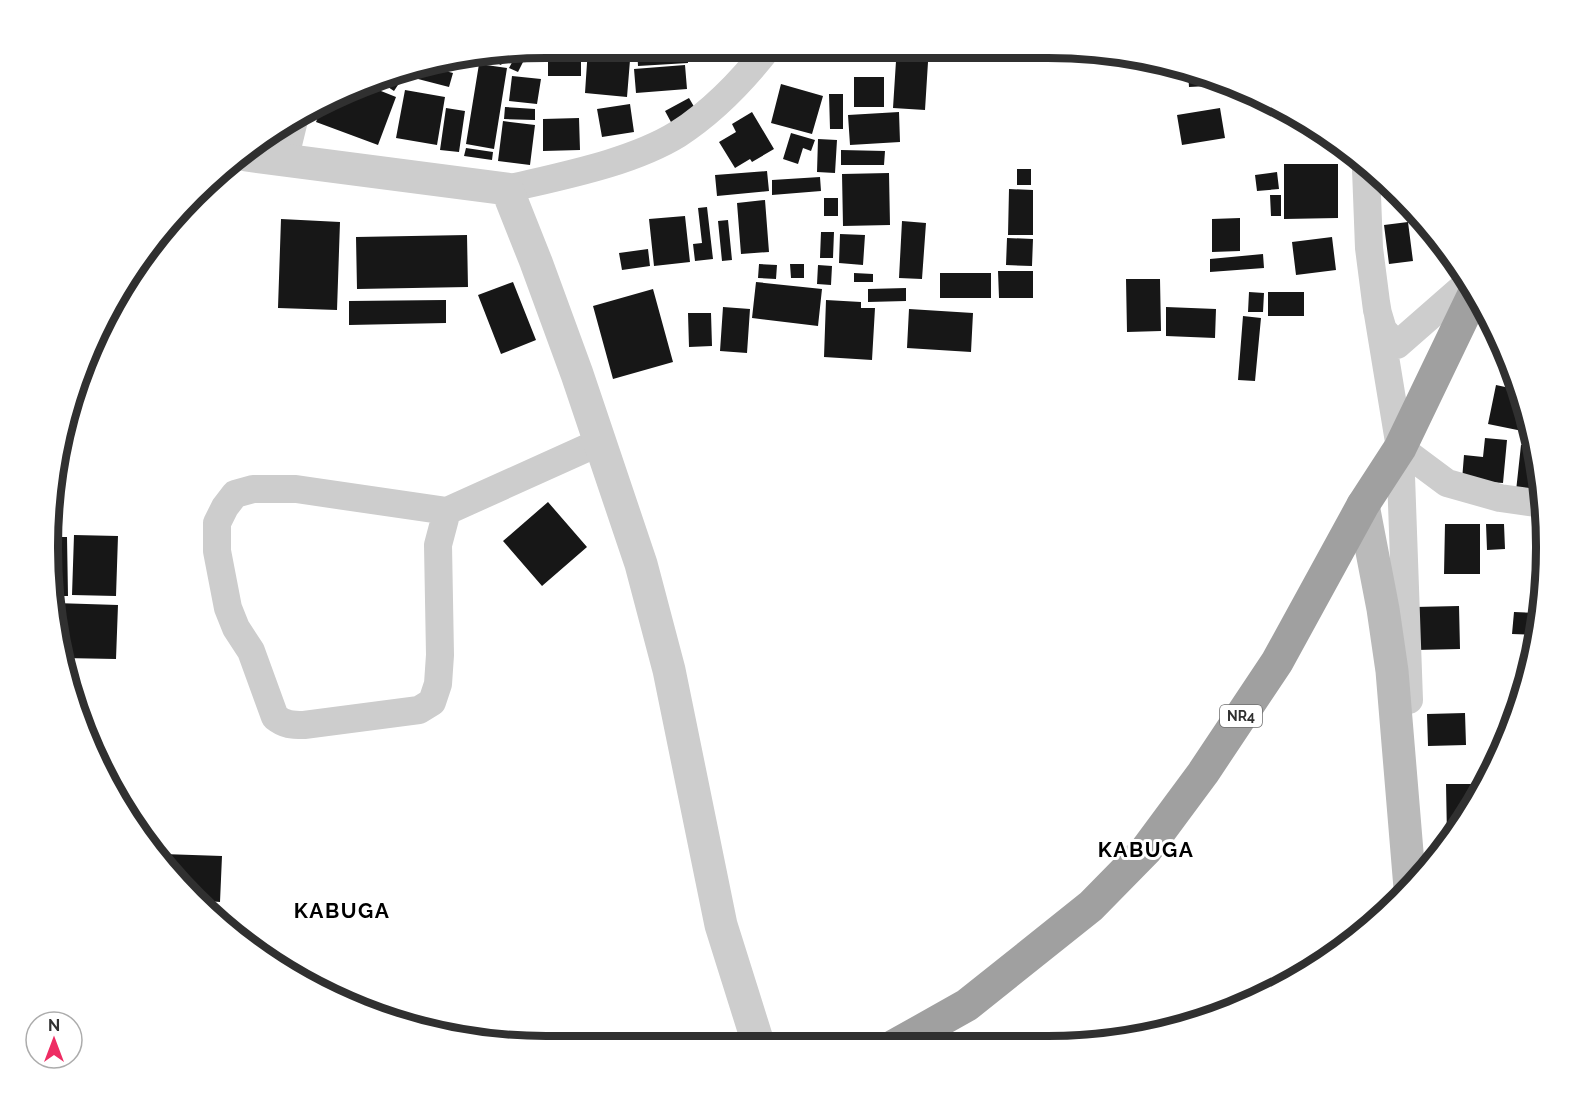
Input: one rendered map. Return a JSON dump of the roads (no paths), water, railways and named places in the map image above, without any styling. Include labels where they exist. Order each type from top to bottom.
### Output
[{"type":"highway","name":"NR4","points":[[912,1036],[967,1005],[1092,906],[1146,850],[1203,772],[1276,662],[1363,505],[1400,448],[1470,301]]},
{"type":"main road","points":[[1363,505],[1392,670],[1409,875]]},
{"type":"street","points":[[254,156],[507,189],[567,175],[639,153],[677,134],[714,105],[760,58]]},
{"type":"street","points":[[284,161],[291,131]]},
{"type":"street","points":[[1366,177],[1369,248],[1400,448],[1415,869]]},
{"type":"street","points":[[507,189],[536,262],[641,564],[669,670],[722,925],[756,1036]]},
{"type":"street","points":[[1376,302],[1383,330],[1397,345],[1462,288]]},
{"type":"street","points":[[447,511],[438,545],[440,655],[438,684],[432,702],[419,710],[304,725],[291,726],[283,723],[276,717],[251,651],[236,628],[228,608],[217,551],[217,523],[235,494],[252,489],[296,489],[447,511],[600,442]]},
{"type":"street","points":[[1400,448],[1447,483],[1500,498],[1534,503]]},
{"type":"district","name":"KABUGA","points":[[1146,850]]},
{"type":"district","name":"KABUGA","points":[[342,911]]}]
